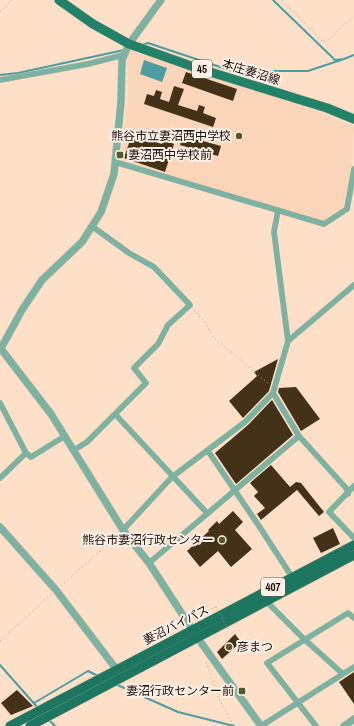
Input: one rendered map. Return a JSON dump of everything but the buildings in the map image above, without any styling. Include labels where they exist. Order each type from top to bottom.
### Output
[{"type":"highway","name":"妻沼バイパス","points":[[195,634],[292,577],[354,545]]},
{"type":"highway","name":"妻沼バイパス","points":[[10,726],[195,634],[266,601],[354,555]]},
{"type":"highway","name":"妻沼バイパス","points":[[30,726],[119,673]]},
{"type":"main road","name":"本庄妻沼線","points":[[59,0],[93,24],[129,44],[194,67],[327,108],[354,119]]},
{"type":"street","points":[[161,0],[129,44],[123,55],[116,162],[108,196],[93,227],[82,242],[42,280],[22,310],[0,349],[51,414],[123,530],[149,563],[195,634],[261,726],[296,702],[354,667]]},
{"type":"street","points":[[0,80],[88,64],[123,55]]},
{"type":"street","points":[[116,162],[324,224],[347,209],[354,168]]},
{"type":"street","points":[[123,530],[172,477],[245,422],[274,391],[288,341],[274,232],[278,210]]},
{"type":"street","points":[[74,450],[87,442],[146,383],[134,368],[158,344],[168,325],[190,305],[154,267],[129,253],[93,227]]},
{"type":"street","points":[[288,341],[354,285]]},
{"type":"street","points":[[274,391],[299,436],[346,488],[348,494]]},
{"type":"street","points":[[0,403],[26,453],[31,457],[65,436]]},
{"type":"street","points":[[115,414],[207,513]]},
{"type":"street","points":[[149,563],[299,436]]},
{"type":"street","points":[[208,451],[292,577]]},
{"type":"street","points":[[0,478],[26,453]]},
{"type":"street","points":[[354,486],[348,494],[329,512],[354,538]]},
{"type":"street","points":[[0,527],[56,590],[119,673]]},
{"type":"street","points":[[266,601],[304,639],[343,674]]},
{"type":"street","points":[[316,726],[267,663],[348,612],[354,618]]},
{"type":"street","points":[[344,726],[354,719]]},
{"type":"path","points":[[0,12],[12,0]]},
{"type":"path","points":[[282,0],[323,42],[329,39],[354,16]]},
{"type":"path","points":[[190,305],[206,324],[212,336],[274,391]]},
{"type":"path","points":[[0,641],[123,530]]},
{"type":"path","points":[[198,616],[216,607],[228,629]]},
{"type":"path","points":[[205,659],[218,697],[234,726]]},
{"type":"shaded area","name":"熊谷市立妻沼西中学校","points":[[131,51],[309,108],[354,126],[351,176],[345,207],[324,221],[124,163],[121,159],[128,91],[127,58]]},
{"type":"water","points":[[144,60],[167,68],[162,82],[140,74]]},
{"type":"waterway","points":[[273,0],[335,60],[344,59],[354,55]]},
{"type":"waterway","points":[[142,45],[148,43],[232,71],[308,71],[344,59]]},
{"type":"waterway","points":[[0,75],[18,73],[124,50]]},
{"type":"waterway","points":[[0,665],[38,708]]},
{"type":"waterway","points":[[34,703],[88,671],[98,676]]},
{"type":"waterway","points":[[115,684],[178,712],[234,726]]},
{"type":"waterway","points":[[49,720],[55,726]]},
{"type":"place","name":"熊谷市立妻沼西中学校","points":[[239,136]]},
{"type":"place","name":"妻沼西中学校前","points":[[120,155]]},
{"type":"place","name":"熊谷市妻沼行政センター","points":[[222,540]]},
{"type":"place","name":"彦まつ","points":[[229,647]]},
{"type":"place","name":"妻沼行政センター前","points":[[242,691]]}]
